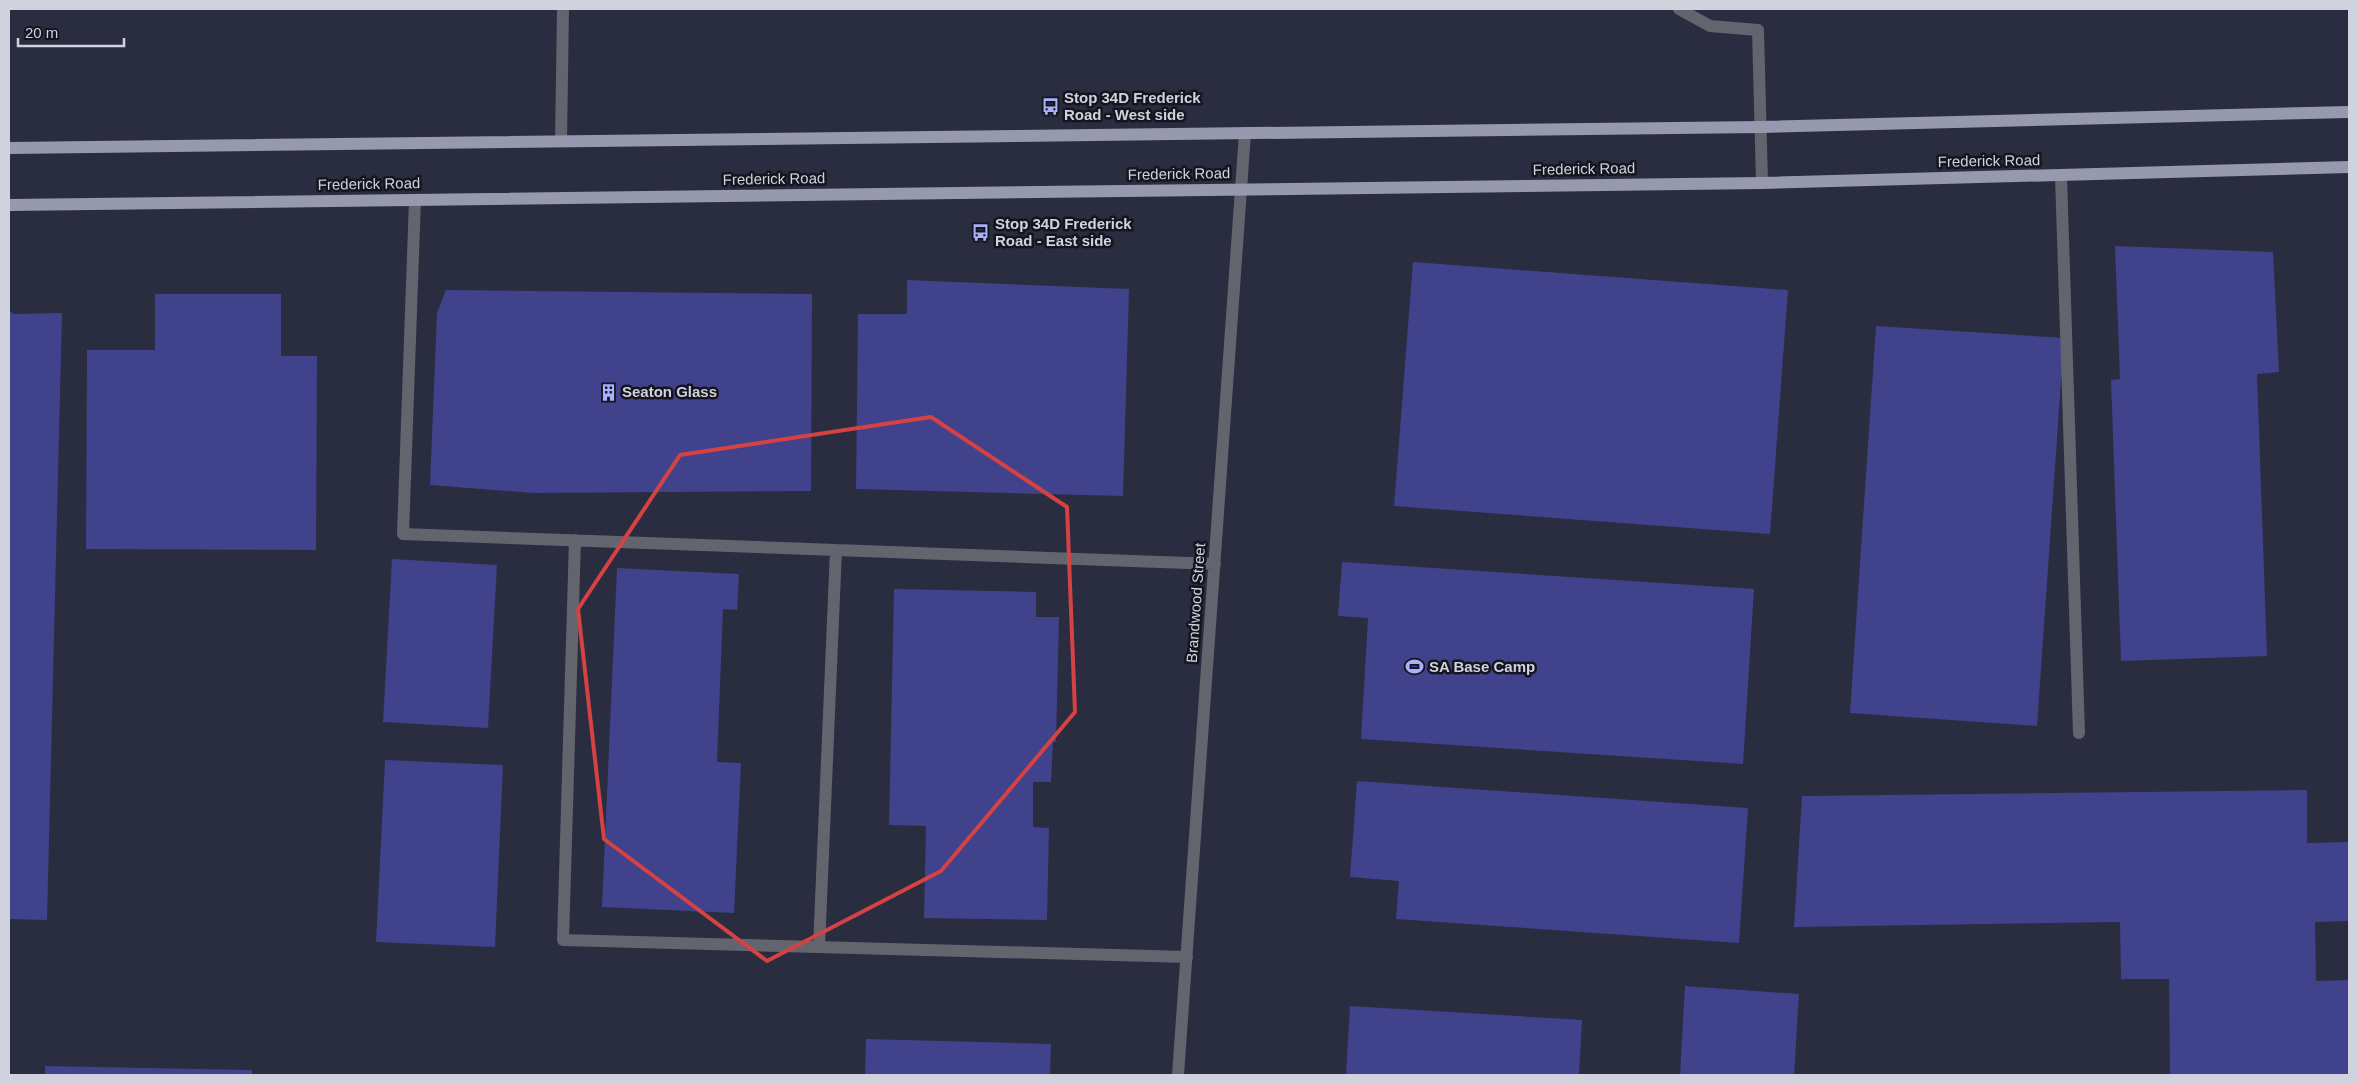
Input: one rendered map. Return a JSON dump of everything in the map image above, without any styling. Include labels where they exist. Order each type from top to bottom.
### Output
[{"type":"main road","points":[[9,148],[1760,127],[2349,112]]},
{"type":"main road","name":"Frederick Road","points":[[9,205],[1762,183],[2349,167]]},
{"type":"street","points":[[561,141],[563,9]]},
{"type":"street","points":[[1679,9],[1710,26],[1758,30],[1762,183]]},
{"type":"street","name":"Brandwood Street","points":[[1178,1075],[1245,133]]},
{"type":"street","points":[[2061,176],[2079,733]]},
{"type":"street","points":[[415,200],[403,534],[1215,564]]},
{"type":"street","points":[[576,540],[564,940],[1187,957]]},
{"type":"street","points":[[819,947],[836,550]]},
{"type":"highlighted area","points":[[931,417],[1067,507],[1075,712],[941,871],[767,961],[604,839],[578,609],[680,455]]},
{"type":"building","points":[[2115,246],[2273,252],[2279,372],[2257,374],[2267,656],[2121,661],[2111,380],[2120,379]]},
{"type":"building","points":[[1413,262],[1788,290],[1770,534],[1394,506]]},
{"type":"building","points":[[907,280],[1129,289],[1123,496],[856,489],[858,314],[907,314]]},
{"type":"building","points":[[446,290],[812,294],[811,491],[534,493],[430,485],[437,313]]},
{"type":"building","points":[[155,294],[281,294],[281,356],[317,356],[316,550],[86,549],[87,350],[155,350]]},
{"type":"building","points":[[9,310],[13,314],[62,313],[47,920],[9,919]]},
{"type":"building","points":[[1876,326],[2064,338],[2037,726],[1850,713]]},
{"type":"building","points":[[392,559],[497,565],[488,728],[383,722]]},
{"type":"building","points":[[1342,562],[1754,589],[1743,764],[1361,739],[1368,618],[1338,616]]},
{"type":"building","points":[[617,568],[739,574],[737,610],[723,609],[717,762],[741,763],[734,913],[602,907]]},
{"type":"building","points":[[894,589],[1036,592],[1036,617],[1059,617],[1056,742],[1053,742],[1051,782],[1033,782],[1033,827],[1049,828],[1047,920],[924,918],[926,826],[889,825]]},
{"type":"building","points":[[385,760],[503,765],[495,947],[376,942]]},
{"type":"building","points":[[1357,781],[1748,808],[1739,943],[1396,919],[1399,881],[1350,877]]},
{"type":"building","points":[[2307,790],[2307,843],[2349,842],[2349,921],[2315,922],[2316,981],[2349,980],[2349,1075],[2170,1075],[2169,979],[2121,979],[2120,922],[1794,927],[1802,796]]},
{"type":"building","points":[[1685,986],[1799,994],[1794,1075],[1680,1075]]},
{"type":"building","points":[[1350,1006],[1582,1020],[1579,1075],[1346,1075]]},
{"type":"building","points":[[866,1039],[1051,1044],[1050,1075],[865,1075]]},
{"type":"building","points":[[45,1066],[252,1070],[252,1075],[45,1075]]},
{"type":"place","name":"Stop 34D Frederick Road - West side","points":[[1050,107]]},
{"type":"place","name":"Stop 34D Frederick Road - East side","points":[[981,233]]},
{"type":"place","name":"Seaton Glass","points":[[608,392]]},
{"type":"place","name":"SA Base Camp","points":[[1415,667]]}]
